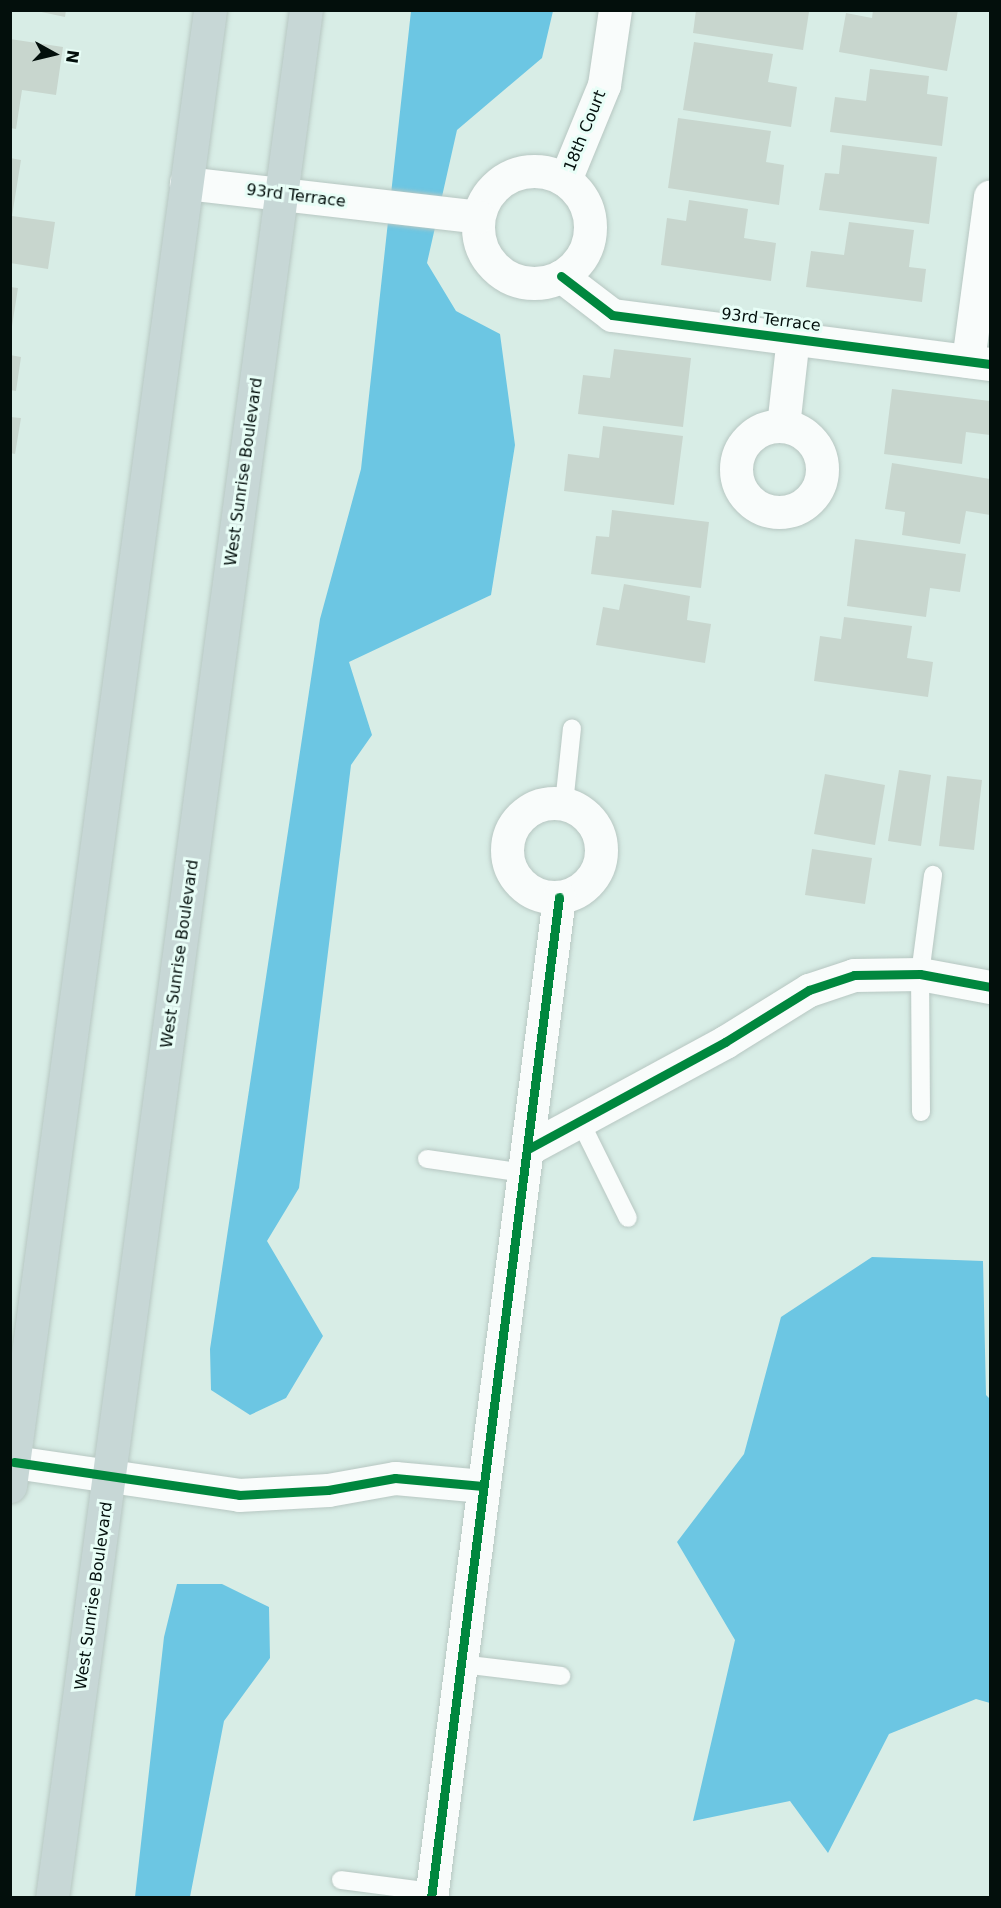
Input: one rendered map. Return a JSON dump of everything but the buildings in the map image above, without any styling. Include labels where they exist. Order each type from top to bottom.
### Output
[{"type":"highway","points":[[12,1474],[210,10]]},
{"type":"highway","name":"West Sunrise Boulevard","points":[[52,1898],[111,1476],[306,10]]},
{"type":"street","name":"18th Court","points":[[565,180],[604,85],[615,10]]},
{"type":"street","points":[[530,171],[549,172],[565,180],[579,193],[588,210],[590,229],[576,264],[561,276],[526,282],[509,278],[484,253],[463,216],[496,185],[512,175],[530,171]]},
{"type":"street","name":"93rd Terrace","points":[[186,183],[463,216]]},
{"type":"street","points":[[979,363],[990,196]]},
{"type":"street","name":"93rd Terrace","points":[[561,276],[612,315],[979,363]]},
{"type":"street","points":[[783,426],[793,337]]},
{"type":"street","points":[[564,804],[590,819],[601,849],[591,879],[580,890],[559,897],[533,893],[521,884],[509,864],[507,842],[522,815],[534,807],[564,804]]},
{"type":"street","points":[[432,1895],[559,897]]},
{"type":"street","points":[[526,1161],[579,1121],[725,1042],[810,990],[854,975],[920,974],[990,987]]},
{"type":"street","points":[[12,1474],[111,1476],[239,1495],[328,1490],[395,1478],[483,1486]]},
{"type":"lane","points":[[564,804],[572,728]]},
{"type":"lane","points":[[921,1112],[920,974],[933,875]]},
{"type":"lane","points":[[579,1121],[628,1218]]},
{"type":"lane","points":[[427,1159],[526,1161]]},
{"type":"lane","points":[[460,1664],[561,1676]]},
{"type":"lane","points":[[341,1880],[432,1895]]},
{"type":"water","points":[[411,11],[553,11],[542,58],[457,130],[427,263],[456,311],[500,334],[515,445],[491,595],[349,662],[372,735],[351,765],[299,1188],[267,1241],[323,1336],[286,1398],[250,1415],[211,1390],[210,1349],[320,619],[361,469]]},
{"type":"water","points":[[872,1257],[983,1261],[986,1395],[990,1399],[990,1703],[976,1699],[889,1734],[828,1853],[790,1801],[693,1821],[735,1640],[677,1542],[744,1454],[781,1317]]},
{"type":"water","points":[[177,1584],[222,1584],[269,1607],[270,1658],[224,1721],[190,1897],[135,1897],[164,1637]]},
{"type":"cycle path","points":[[561,276],[612,315],[990,364]]},
{"type":"cycle path","points":[[431,1898],[559,897]]},
{"type":"cycle path","points":[[528,1149],[725,1042],[809,990],[854,975],[920,974],[990,987]]},
{"type":"cycle path","points":[[14,1462],[239,1495],[328,1490],[395,1478],[483,1486]]}]
